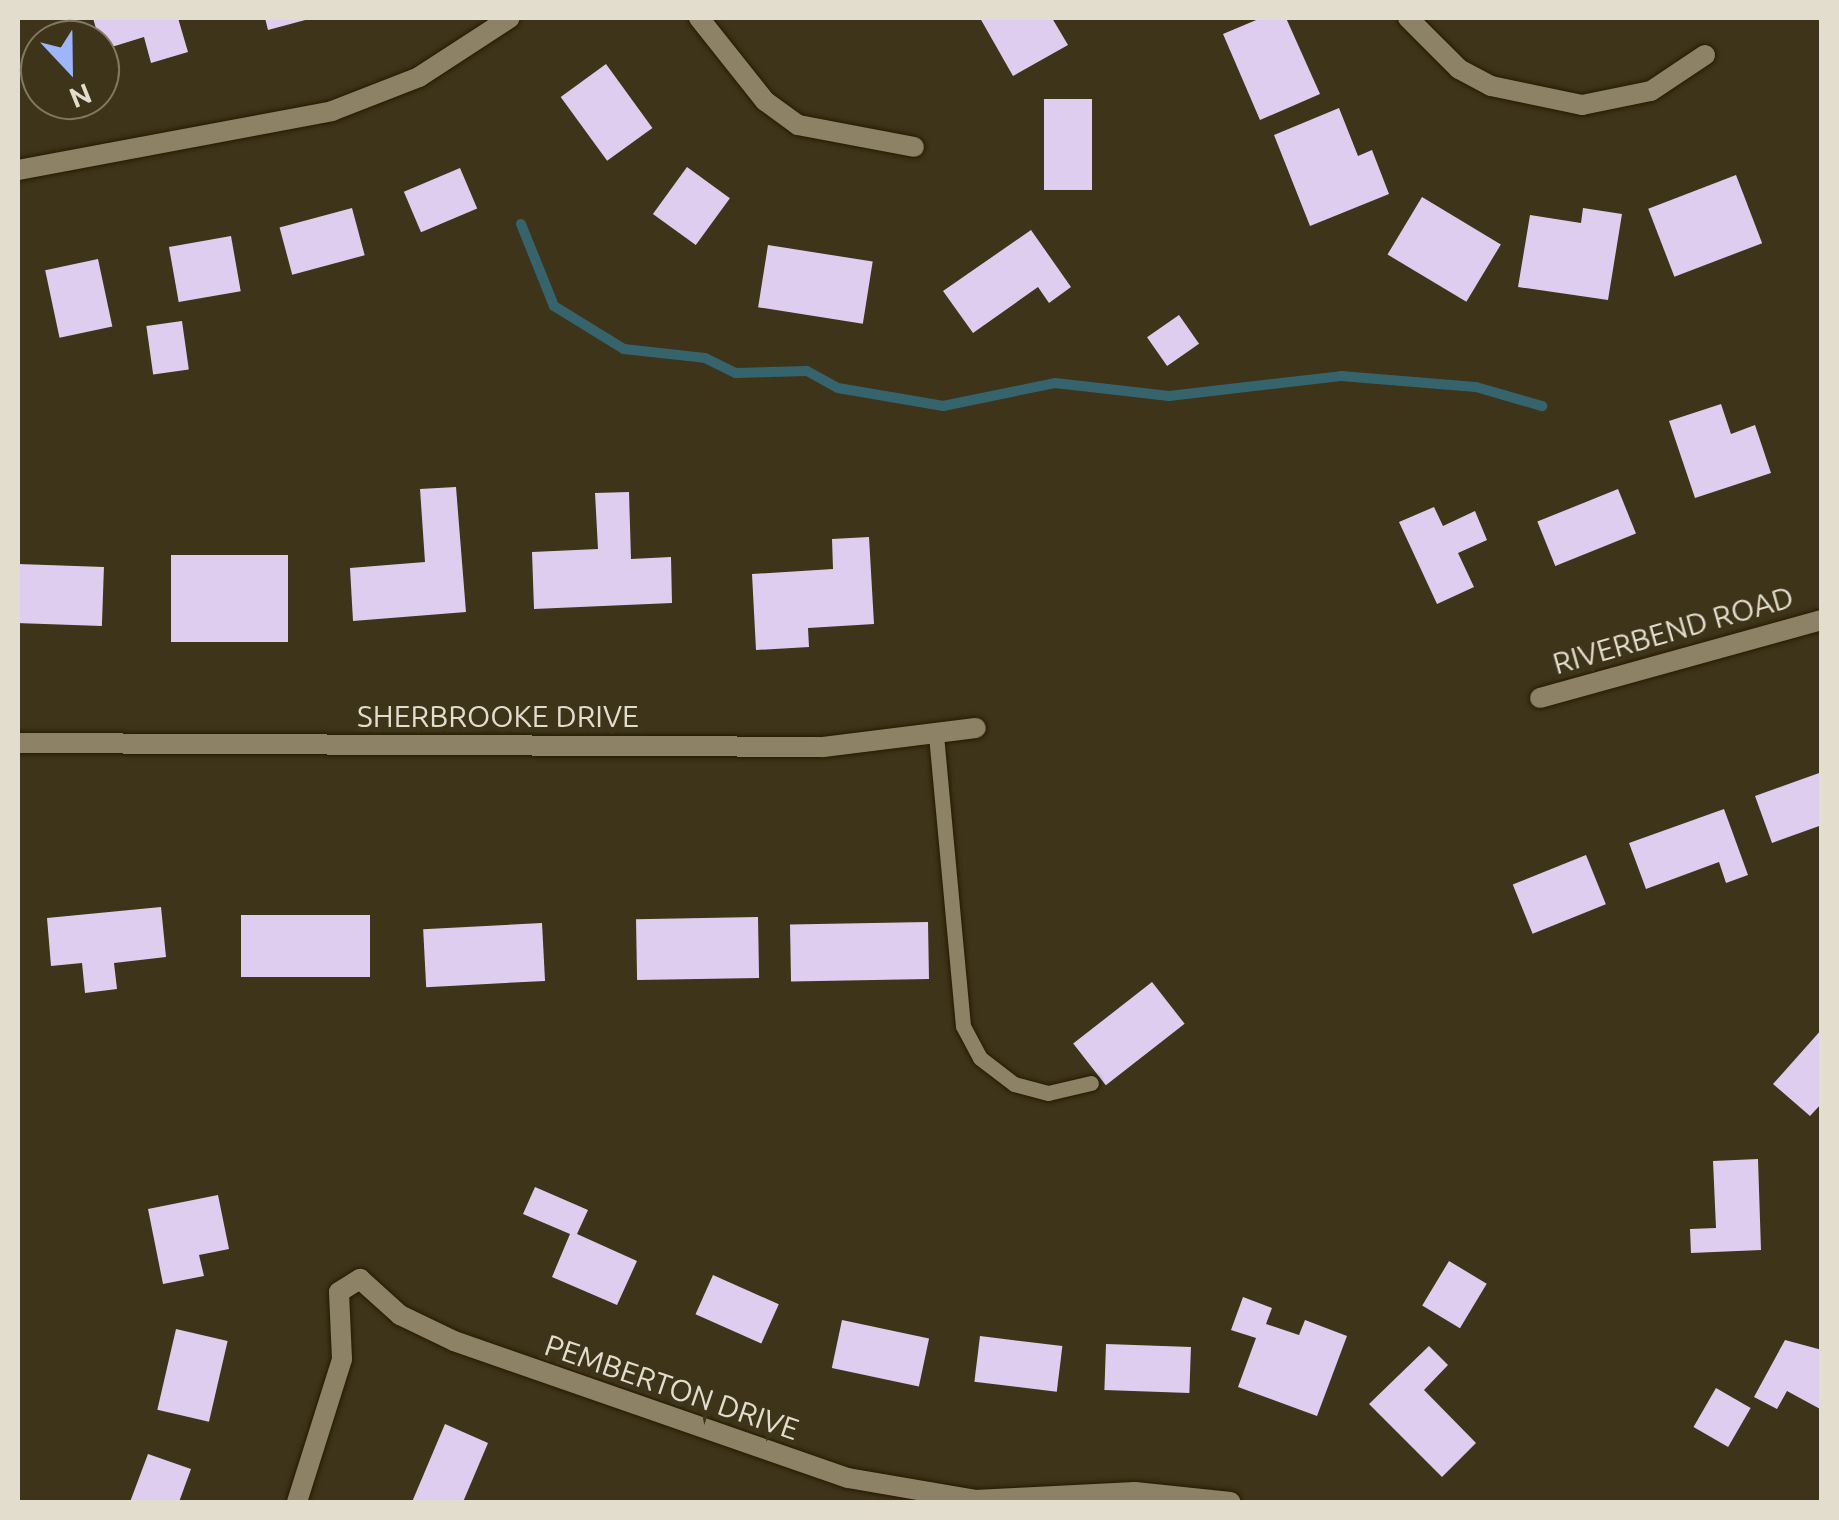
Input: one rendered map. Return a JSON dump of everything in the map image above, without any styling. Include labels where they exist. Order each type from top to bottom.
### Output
[{"type":"street","points":[[18,170],[332,111],[418,77],[510,18]]},
{"type":"street","points":[[699,18],[765,102],[798,125],[914,147]]},
{"type":"street","points":[[1408,18],[1459,68],[1491,86],[1582,105],[1652,91],[1705,56]]},
{"type":"street","name":"RIVERBEND ROAD","points":[[1540,698],[1822,620]]},
{"type":"street","name":"SHERBROOKE DRIVE","points":[[18,743],[823,747],[936,736],[976,728]]},
{"type":"street","name":"PEMBERTON DRIVE","points":[[297,1502],[342,1359],[336,1303],[360,1279],[400,1316],[454,1342],[848,1478],[976,1500],[1135,1492],[1230,1502]]},
{"type":"lane","points":[[936,736],[963,1026],[980,1058],[1014,1084],[1048,1092],[1091,1083]]},
{"type":"building","points":[[178,18],[188,52],[151,63],[144,37],[120,44],[120,20],[94,20]]},
{"type":"building","points":[[265,18],[309,18],[309,19],[268,30]]},
{"type":"building","points":[[980,18],[1052,18],[1068,45],[1013,76]]},
{"type":"building","points":[[1261,18],[1286,18],[1320,94],[1260,120],[1223,34]]},
{"type":"building","points":[[606,64],[652,128],[607,161],[561,97]]},
{"type":"building","points":[[1044,99],[1092,99],[1092,190],[1044,190]]},
{"type":"building","points":[[1339,108],[1358,156],[1372,150],[1389,194],[1310,226],[1274,135]]},
{"type":"building","points":[[687,167],[730,198],[696,245],[653,214]]},
{"type":"building","points":[[460,168],[477,209],[421,232],[404,192]]},
{"type":"building","points":[[1736,175],[1762,243],[1674,277],[1648,209]]},
{"type":"building","points":[[1422,197],[1501,244],[1466,302],[1387,254]]},
{"type":"building","points":[[352,208],[365,255],[292,275],[280,227]]},
{"type":"building","points":[[1583,208],[1622,214],[1608,300],[1518,287],[1530,215],[1581,223]]},
{"type":"building","points":[[1031,230],[1071,287],[1049,303],[1038,287],[973,333],[943,291]]},
{"type":"building","points":[[231,236],[241,291],[179,302],[169,247]]},
{"type":"building","points":[[768,245],[873,262],[863,324],[758,307]]},
{"type":"building","points":[[98,259],[112,326],[60,338],[45,270]]},
{"type":"building","points":[[1179,315],[1199,344],[1167,366],[1147,337]]},
{"type":"building","points":[[182,321],[189,370],[153,375],[146,326]]},
{"type":"building","points":[[1721,404],[1731,434],[1755,425],[1771,473],[1695,498],[1669,421]]},
{"type":"building","points":[[456,487],[466,612],[353,621],[350,568],[425,562],[420,489]]},
{"type":"building","points":[[1618,489],[1636,534],[1555,566],[1537,522]]},
{"type":"building","points":[[629,492],[631,559],[671,557],[672,603],[534,609],[532,552],[598,549],[595,493]]},
{"type":"building","points":[[1434,507],[1443,526],[1475,511],[1487,540],[1458,553],[1474,587],[1437,604],[1399,522]]},
{"type":"building","points":[[869,537],[874,624],[808,628],[809,647],[756,650],[752,574],[833,569],[832,539]]},
{"type":"building","points":[[171,555],[288,555],[288,642],[171,642]]},
{"type":"building","points":[[18,564],[104,567],[102,626],[18,623]]},
{"type":"building","points":[[1822,772],[1822,825],[1772,843],[1755,796]]},
{"type":"building","points":[[1724,809],[1748,875],[1726,883],[1719,862],[1646,889],[1629,843]]},
{"type":"building","points":[[1586,855],[1606,904],[1533,934],[1513,885]]},
{"type":"building","points":[[161,907],[166,957],[114,963],[117,989],[85,993],[82,963],[51,966],[47,918]]},
{"type":"building","points":[[241,915],[370,915],[370,977],[241,977]]},
{"type":"building","points":[[758,917],[759,978],[637,980],[636,919]]},
{"type":"building","points":[[928,922],[929,979],[791,981],[790,924]]},
{"type":"building","points":[[542,923],[545,981],[426,987],[423,929]]},
{"type":"building","points":[[1152,982],[1185,1024],[1106,1085],[1073,1044]]},
{"type":"building","points":[[1822,1029],[1822,1103],[1810,1116],[1773,1084]]},
{"type":"building","points":[[1758,1159],[1761,1250],[1691,1253],[1690,1229],[1716,1228],[1713,1161]]},
{"type":"building","points":[[535,1187],[588,1210],[577,1234],[637,1261],[617,1305],[552,1277],[570,1234],[523,1214]]},
{"type":"building","points":[[218,1195],[229,1249],[199,1255],[204,1276],[163,1284],[148,1209]]},
{"type":"building","points":[[1449,1261],[1487,1284],[1460,1328],[1422,1306]]},
{"type":"building","points":[[713,1275],[779,1304],[761,1344],[696,1314]]},
{"type":"building","points":[[1243,1297],[1272,1308],[1266,1324],[1299,1335],[1305,1320],[1347,1336],[1317,1416],[1238,1387],[1256,1338],[1231,1330]]},
{"type":"building","points":[[842,1320],[929,1339],[919,1386],[832,1368]]},
{"type":"building","points":[[176,1329],[228,1341],[209,1422],[157,1410]]},
{"type":"building","points":[[980,1336],[1062,1346],[1057,1392],[974,1382]]},
{"type":"building","points":[[1785,1340],[1822,1350],[1822,1410],[1787,1391],[1777,1409],[1754,1397]]},
{"type":"building","points":[[1106,1344],[1191,1347],[1189,1393],[1104,1390]]},
{"type":"building","points":[[1429,1346],[1448,1365],[1424,1390],[1476,1443],[1442,1477],[1369,1404]]},
{"type":"building","points":[[1716,1388],[1751,1408],[1728,1447],[1694,1427]]},
{"type":"building","points":[[445,1424],[488,1443],[463,1502],[412,1502]]},
{"type":"building","points":[[148,1454],[191,1469],[179,1502],[130,1502]]},
{"type":"waterway","points":[[521,224],[554,306],[624,349],[705,358],[736,373],[807,371],[838,388],[943,406],[1055,383],[1169,396],[1341,376],[1476,387],[1542,406]]}]
